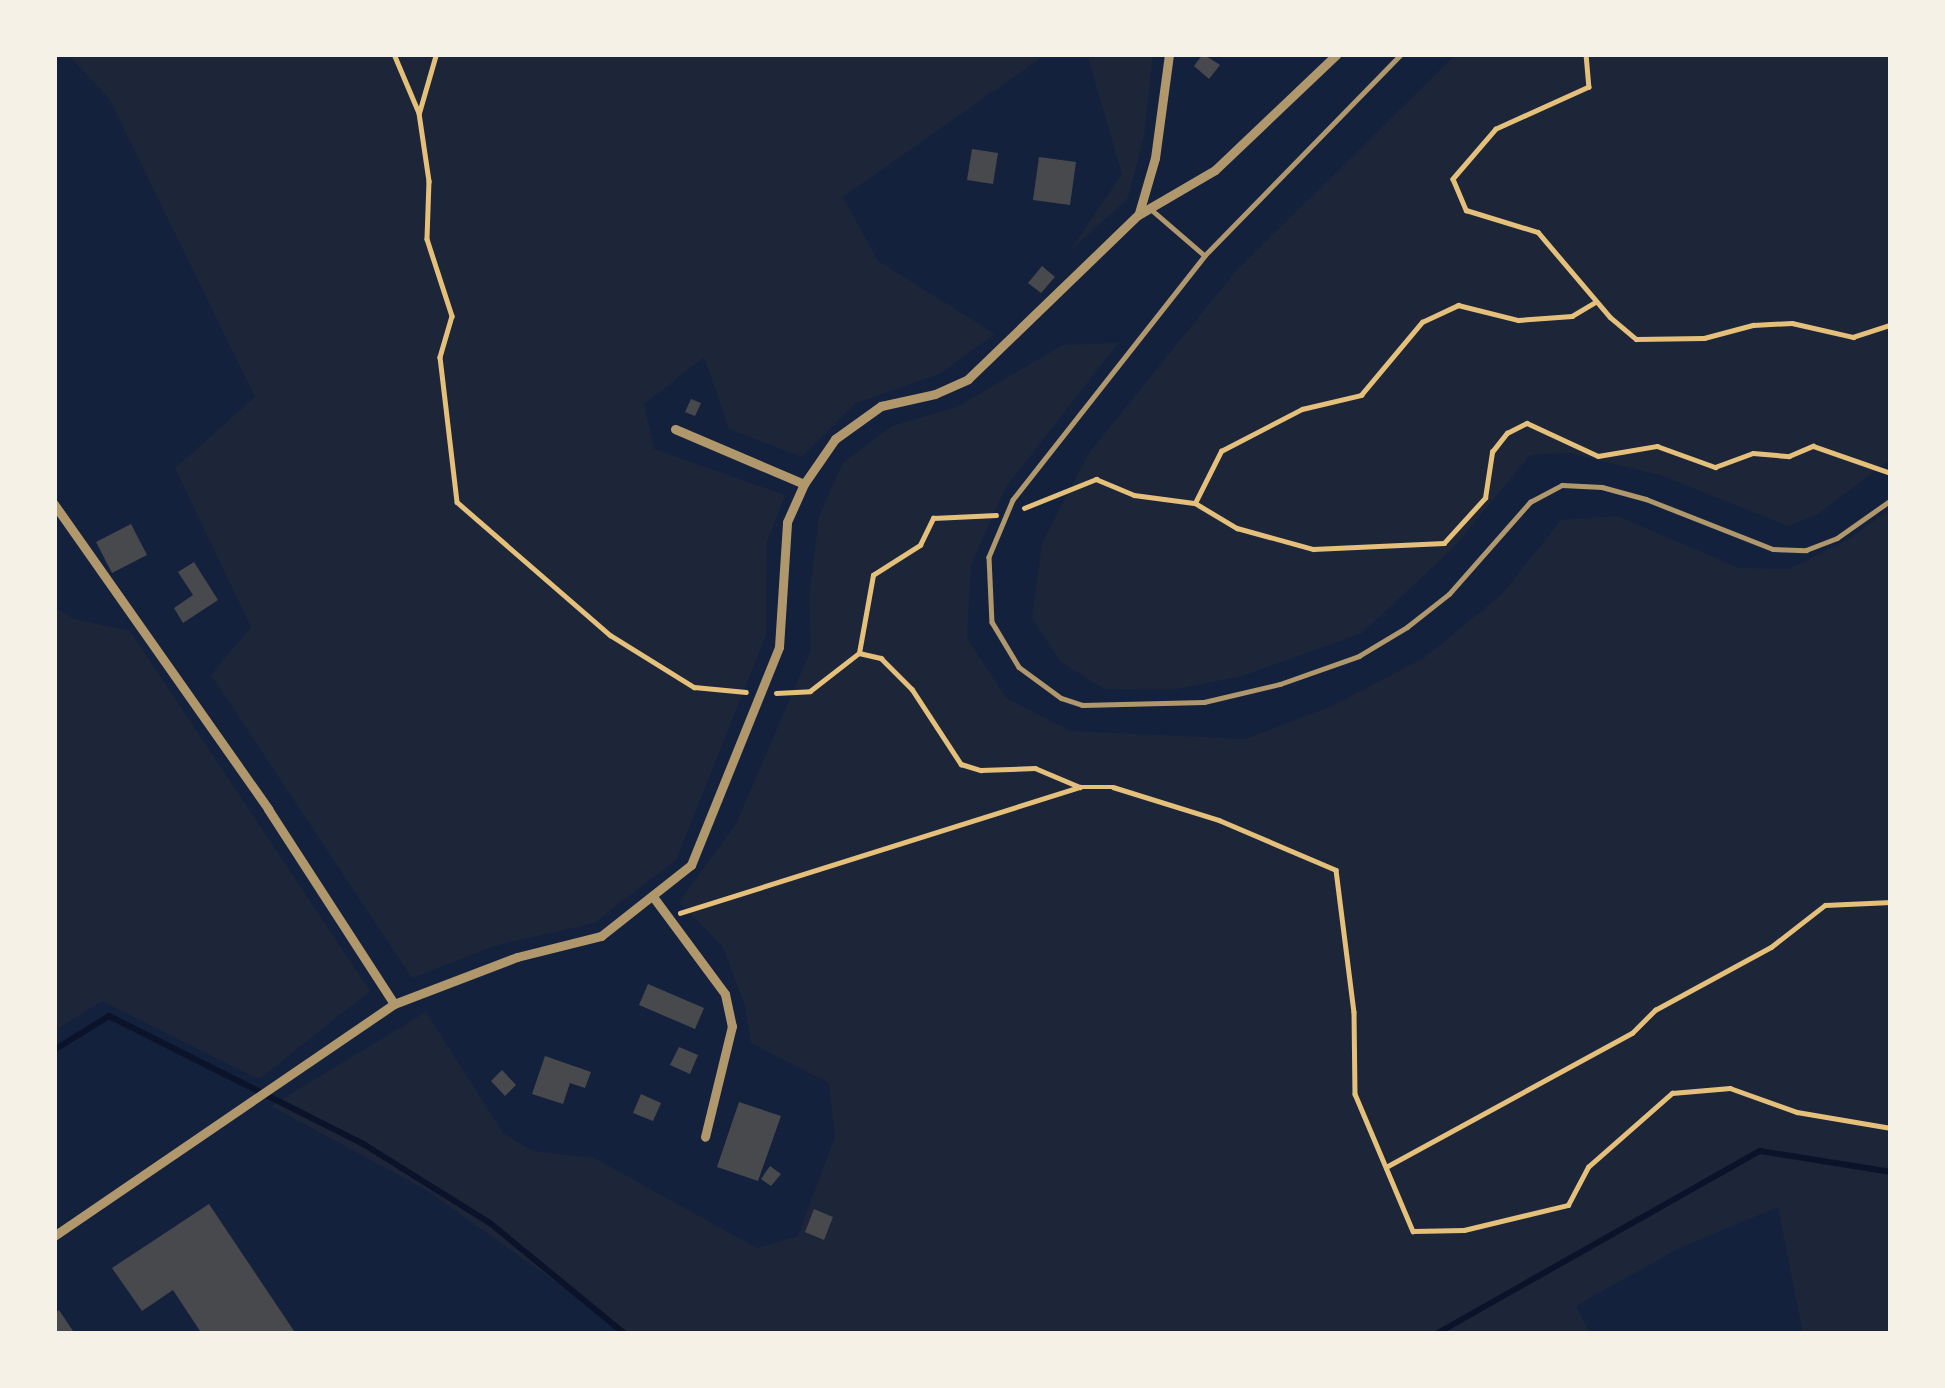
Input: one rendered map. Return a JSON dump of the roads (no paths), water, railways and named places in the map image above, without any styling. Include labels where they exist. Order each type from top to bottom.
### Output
[{"type":"street","points":[[1143,212],[1168,54]]},
{"type":"street","points":[[54,1236],[394,1004],[517,956],[601,936],[691,865],[779,646],[787,522],[804,484],[854,422],[880,406],[935,394],[968,379],[1143,212],[1215,170],[1337,54]]},
{"type":"street","points":[[675,429],[804,484]]},
{"type":"street","points":[[54,505],[268,809],[394,1004]]},
{"type":"street","points":[[654,898],[725,994],[732,1026],[705,1137]]},
{"type":"lane","points":[[1402,54],[1205,256],[1007,515],[989,557],[992,622],[1019,667],[1061,698],[1112,707],[1204,702],[1280,685],[1371,650],[1449,594],[1530,502],[1562,485],[1602,487],[1646,499],[1773,549],[1805,550],[1837,538],[1891,500]]},
{"type":"lane","points":[[1143,212],[1163,214],[1205,256]]},
{"type":"waterway","points":[[54,1050],[109,1016],[365,1145],[490,1223],[625,1334]]},
{"type":"waterway","points":[[1436,1334],[1760,1151],[1891,1172]]}]
